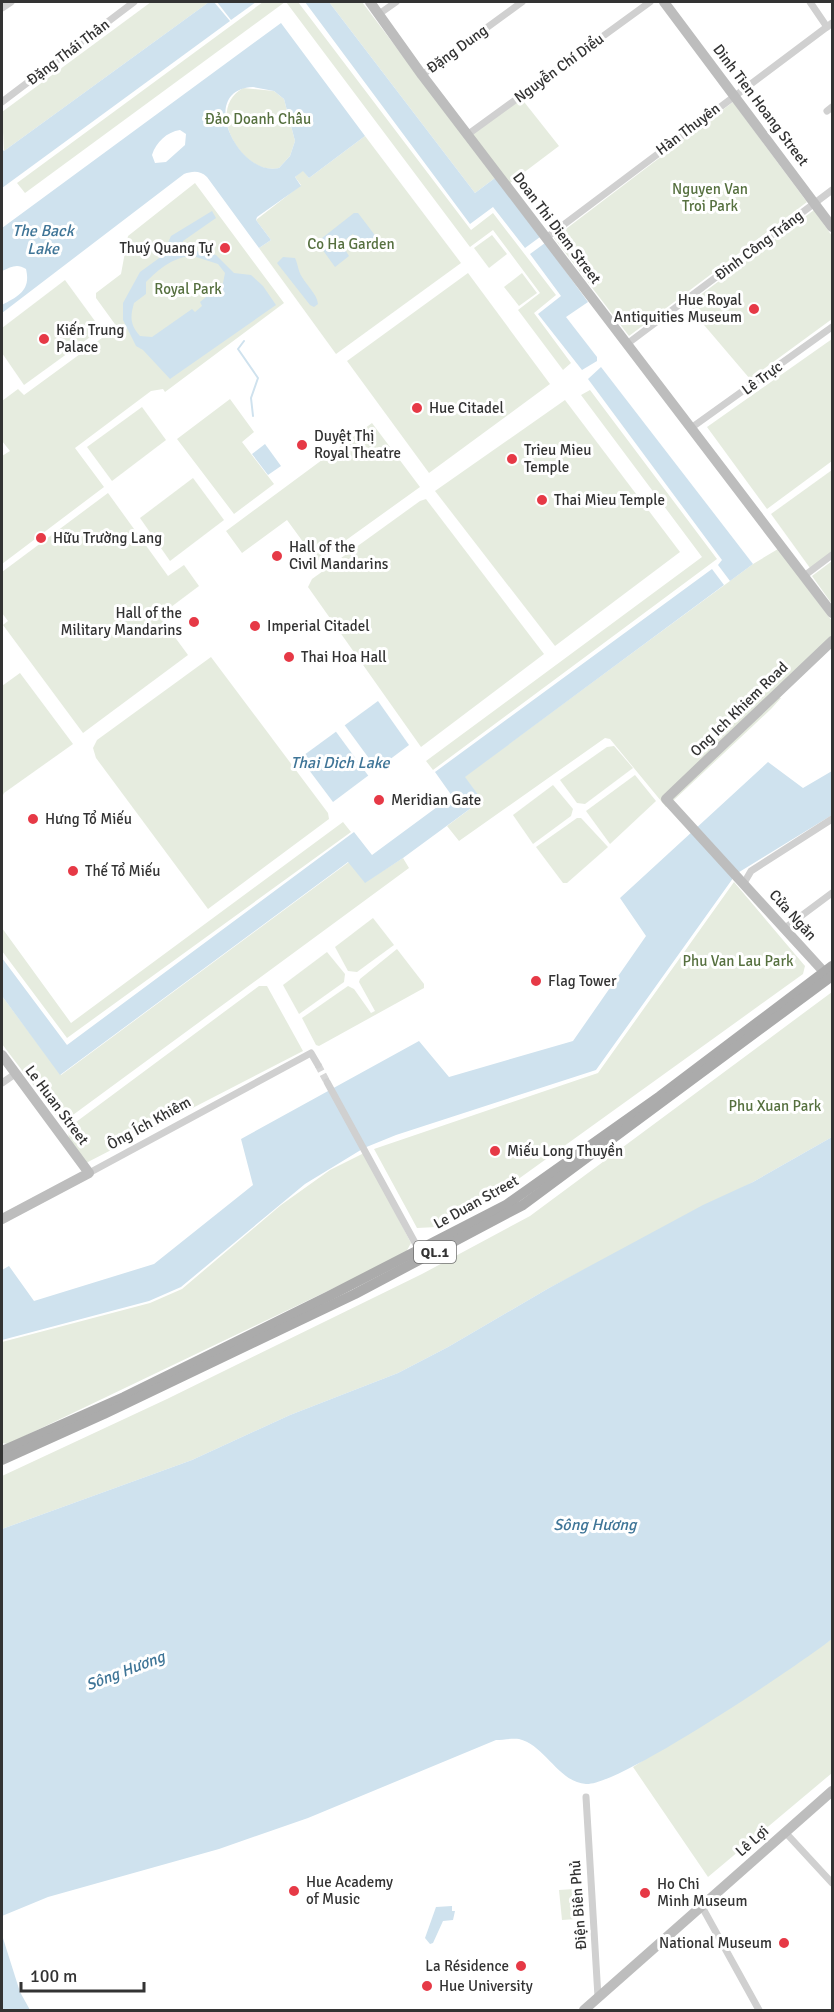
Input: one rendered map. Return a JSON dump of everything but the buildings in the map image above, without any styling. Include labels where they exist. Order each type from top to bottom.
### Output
[{"type":"main road","name":"Le Duan Street","points":[[2,1460],[115,1409],[421,1254],[524,1194],[830,973]]},
{"type":"main road","name":"Le Duan Street","points":[[2,1451],[124,1397],[421,1254]]},
{"type":"street","points":[[2,8],[11,2]]},
{"type":"street","name":"Đặng Thái Thân","points":[[2,102],[134,2]]},
{"type":"street","name":"Doan Thi Diem Street","points":[[370,2],[467,135],[832,613]]},
{"type":"street","points":[[379,14],[396,2]]},
{"type":"street","name":"Đặng Dung","points":[[422,75],[522,2]]},
{"type":"street","name":"Nguyễn Chí Diểu","points":[[467,135],[650,2]]},
{"type":"street","name":"Dinh Tien Hoang Street","points":[[664,2],[832,227]]},
{"type":"street","points":[[810,2],[830,25]]},
{"type":"street","name":"Hàn Thuyên","points":[[546,238],[734,94],[830,25]]},
{"type":"street","name":"Đinh Công Tráng","points":[[627,344],[832,190]]},
{"type":"street","name":"Lê Trực","points":[[692,428],[832,327]]},
{"type":"street","points":[[804,576],[832,555]]},
{"type":"street","name":"Ong Ich Khiem Road","points":[[693,827],[666,799],[832,641]]},
{"type":"street","points":[[742,880],[751,871],[832,819]]},
{"type":"street","name":"Cửa Ngăn","points":[[693,827],[785,928],[830,973]]},
{"type":"street","points":[[785,928],[832,893]]},
{"type":"street","name":"Ông Ích Khiêm","points":[[2,1219],[311,1053],[318,1065]]},
{"type":"street","name":"Le Huan Street","points":[[2,1055],[89,1173]]},
{"type":"street","points":[[2,1083],[15,1074]]},
{"type":"street","points":[[327,1082],[421,1254]]},
{"type":"street","name":"Lê Lợi","points":[[584,2010],[832,1791]]},
{"type":"street","name":"Điện Biên Phủ","points":[[586,1797],[600,2010]]},
{"type":"street","points":[[785,1832],[832,1883]]},
{"type":"street","points":[[701,1905],[759,2010]]},
{"type":"green space","points":[[151,2],[209,2],[4,151],[2,112]]},
{"type":"green space","points":[[263,2],[285,2],[25,193],[17,183]]},
{"type":"green space","points":[[286,2],[298,2],[471,230],[493,213],[556,295],[534,313],[571,363],[563,370],[518,310],[540,293],[493,230],[470,247]]},
{"type":"green space","points":[[329,2],[362,2],[495,178],[475,193]]},
{"type":"green space","name":"Đảo Doanh Châu","points":[[243,88],[274,91],[284,99],[295,141],[290,156],[279,168],[266,168],[253,163],[233,140],[228,126],[227,111],[232,98]]},
{"type":"green space","points":[[521,98],[559,146],[506,186],[467,138]]},
{"type":"green space","name":"Nguyen Van Troi Park","points":[[733,102],[807,202],[629,336],[554,238]]},
{"type":"green space","name":"Co Ha Garden","points":[[365,136],[461,263],[336,354],[259,248],[271,240],[256,220],[301,185],[295,177],[303,170],[309,178]]},
{"type":"green space","name":"Royal Park","points":[[195,183],[284,303],[165,392],[163,389],[151,391],[75,448],[104,487],[2,564],[2,456],[10,451],[2,441],[2,401],[18,389],[24,395],[117,327],[96,298],[96,293],[121,274],[128,236]]},
{"type":"green space","points":[[814,210],[832,236],[832,319],[750,379],[687,305]]},
{"type":"green space","points":[[492,235],[507,254],[489,268],[474,248]]},
{"type":"green space","points":[[468,273],[550,384],[429,473],[347,361]]},
{"type":"green space","points":[[522,273],[537,293],[519,306],[504,287]]},
{"type":"green space","points":[[65,280],[100,328],[24,385],[2,353],[2,328]]},
{"type":"green space","points":[[832,339],[832,461],[767,509],[707,427]]},
{"type":"green space","points":[[590,390],[717,559],[433,770],[426,761],[702,557],[581,395]]},
{"type":"green space","points":[[230,399],[254,432],[242,442],[274,484],[234,514],[177,439]]},
{"type":"green space","points":[[565,400],[680,552],[555,646],[435,491]]},
{"type":"green space","points":[[142,407],[166,440],[112,481],[87,447]]},
{"type":"green space","points":[[372,423],[420,487],[317,561],[287,520],[242,553],[226,531]]},
{"type":"green space","points":[[832,470],[832,552],[810,568],[771,514]]},
{"type":"green space","points":[[193,478],[224,520],[170,561],[140,518]]},
{"type":"green space","points":[[108,493],[168,576],[184,565],[199,586],[171,607],[174,612],[163,621],[188,655],[83,733],[3,625],[8,621],[2,613],[2,572]]},
{"type":"green space","points":[[426,499],[544,654],[421,747],[308,587],[312,579],[420,501]]},
{"type":"green space","points":[[778,549],[832,621],[832,636],[774,695],[781,698],[771,709],[674,800],[666,807],[610,739],[605,738],[459,841],[447,826],[482,800],[464,777],[753,564]]},
{"type":"green space","points":[[832,561],[832,604],[812,576]]},
{"type":"green space","points":[[211,657],[328,813],[329,819],[208,909],[96,758],[93,748],[97,740]]},
{"type":"green space","points":[[20,673],[73,744],[4,793],[2,797],[2,686]]},
{"type":"green space","points":[[614,746],[633,768],[585,804],[577,803],[560,780],[607,747]]},
{"type":"green space","points":[[635,775],[656,801],[610,844],[586,811]]},
{"type":"green space","points":[[553,785],[573,809],[571,816],[533,844],[513,815]]},
{"type":"green space","points":[[577,818],[581,818],[608,847],[567,883],[563,883],[536,847]]},
{"type":"green space","points":[[343,822],[351,832],[67,1038],[2,951],[2,928],[71,1023]]},
{"type":"green space","points":[[403,858],[409,868],[62,1123],[2,1044],[2,996],[61,1075],[349,862],[365,882]]},
{"type":"green space","name":"Phu Van Lau Park","points":[[734,882],[805,966],[803,974],[492,1198],[437,1227],[417,1228],[374,1149],[598,1073]]},
{"type":"green space","points":[[373,918],[394,945],[357,972],[348,971],[335,947]]},
{"type":"green space","points":[[397,949],[424,984],[424,988],[319,1046],[316,1045],[302,1018],[348,986],[354,989],[371,1013],[375,1011],[359,982],[360,979]]},
{"type":"green space","points":[[327,952],[345,974],[344,982],[299,1014],[283,985]]},
{"type":"green space","points":[[259,986],[267,986],[303,1051],[86,1163],[69,1140],[68,1128]]},
{"type":"green space","name":"Phu Xuan Park","points":[[832,992],[832,1137],[753,1182],[549,1288],[448,1347],[398,1373],[290,1415],[192,1460],[2,1529],[2,1476],[167,1399],[422,1274],[530,1216]]},
{"type":"green space","points":[[364,1153],[411,1243],[405,1254],[8,1444],[2,1443],[2,1342],[150,1303],[182,1289],[281,1205],[330,1170]]},
{"type":"green space","points":[[832,1639],[832,1773],[708,1877],[633,1767]]},
{"type":"green space","points":[[574,1889],[576,1919],[562,1920],[559,1890]]},
{"type":"water","points":[[209,2],[214,2],[230,21],[2,188],[2,149],[4,151]]},
{"type":"water","points":[[217,2],[256,2],[231,20]]},
{"type":"water","points":[[305,2],[329,2],[475,193],[495,178],[540,237],[525,248],[493,207],[470,224]]},
{"type":"water","name":"The Back Lake","points":[[281,23],[365,136],[309,178],[303,171],[295,177],[301,186],[257,217],[256,220],[271,240],[259,248],[207,177],[199,172],[190,172],[184,174],[2,313],[2,305],[22,292],[27,276],[26,269],[20,266],[2,271],[2,228]],"holes":[[[253,87],[274,91],[284,99],[295,141],[290,156],[279,168],[264,168],[250,160],[238,148],[230,132],[226,117],[227,102],[236,92]],[[180,130],[186,134],[185,145],[166,162],[155,163],[152,155],[159,142],[166,135]]]},
{"type":"water","points":[[212,211],[216,218],[183,241],[182,246],[190,250],[216,255],[234,273],[251,275],[263,286],[276,305],[170,379],[143,350],[136,346],[123,320],[123,303],[140,272],[162,256],[171,236]],"holes":[[[193,256],[218,264],[225,273],[223,283],[200,302],[202,306],[195,312],[192,309],[152,337],[140,336],[133,324],[133,308],[134,303],[146,294],[146,282],[151,277],[167,264],[186,257]]]},
{"type":"water","points":[[354,213],[358,213],[377,238],[364,247],[353,234],[341,243],[349,256],[335,267],[317,242]]},
{"type":"water","points":[[545,243],[588,302],[566,317],[597,357],[597,361],[582,370],[538,314],[561,296],[530,254]]},
{"type":"water","points":[[283,257],[295,258],[301,275],[317,300],[318,304],[314,307],[277,263]]},
{"type":"water","points":[[601,367],[753,564],[730,581],[718,565],[722,560],[588,379]]},
{"type":"water","points":[[265,444],[281,466],[268,475],[252,454]]},
{"type":"water","points":[[712,569],[724,585],[465,777],[482,800],[365,883],[348,862],[60,1075],[2,996],[2,958],[67,1045],[354,832],[372,855],[452,796],[435,772]]},
{"type":"water","name":"Thai Dich Lake","points":[[378,701],[409,745],[333,802],[300,758]]},
{"type":"water","points":[[768,762],[803,788],[832,771],[832,815],[736,874],[596,1070],[396,1135],[364,1148],[305,1184],[181,1287],[149,1301],[2,1340],[2,1270],[9,1266],[34,1301],[154,1264],[253,1185],[241,1139],[419,1041],[449,1077],[573,1041],[646,936],[620,898]]},
{"type":"water","name":"Sông Hương","points":[[832,1137],[832,1639],[709,1722],[634,1766],[605,1779],[586,1784],[576,1782],[528,1743],[519,1739],[496,1740],[308,1818],[219,1849],[48,1897],[2,1916],[2,1529],[192,1460],[290,1415],[398,1373],[448,1347],[549,1288],[703,1205],[753,1182]]},
{"type":"water","points":[[452,1906],[452,1911],[455,1911],[453,1920],[443,1921],[433,1943],[430,1944],[425,1938],[436,1907]]},
{"type":"water","points":[[2,1935],[20,1992],[30,2010],[2,2010]]},
{"type":"pier","points":[[343,723],[379,772],[370,778],[334,729]]},
{"type":"waterway","points":[[244,341],[238,349],[258,378],[251,398],[253,416]]},
{"type":"tunnel","points":[[318,1065],[327,1082]]},
{"type":"place","name":"Thuý Quang Tự","points":[[225,248]]},
{"type":"place","name":"Hue Royal Antiquities Museum","points":[[754,309]]},
{"type":"place","name":"Kiến Trung Palace","points":[[44,339]]},
{"type":"place","name":"Hue Citadel","points":[[417,408]]},
{"type":"place","name":"Duyệt Thị Royal Theatre","points":[[302,445]]},
{"type":"place","name":"Trieu Mieu Temple","points":[[512,459]]},
{"type":"place","name":"Thai Mieu Temple","points":[[542,500]]},
{"type":"place","name":"Hữu Trường Lang","points":[[41,538]]},
{"type":"place","name":"Hall of the Civil Mandarins","points":[[277,556]]},
{"type":"place","name":"Hall of the Military Mandarins","points":[[194,622]]},
{"type":"place","name":"Imperial Citadel","points":[[255,626]]},
{"type":"place","name":"Thai Hoa Hall","points":[[289,657]]},
{"type":"place","name":"Meridian Gate","points":[[379,800]]},
{"type":"place","name":"Hưng Tổ Miếu","points":[[33,819]]},
{"type":"place","name":"Thế Tổ Miếu","points":[[73,871]]},
{"type":"place","name":"Flag Tower","points":[[536,981]]},
{"type":"place","name":"Miếu Long Thuyền","points":[[495,1151]]},
{"type":"place","name":"Hue Academy of Music","points":[[294,1891]]},
{"type":"place","name":"Ho Chi Minh Museum","points":[[645,1893]]},
{"type":"place","name":"National Museum","points":[[784,1943]]},
{"type":"place","name":"La Résidence","points":[[521,1966]]},
{"type":"place","name":"Hue University","points":[[427,1986]]}]
